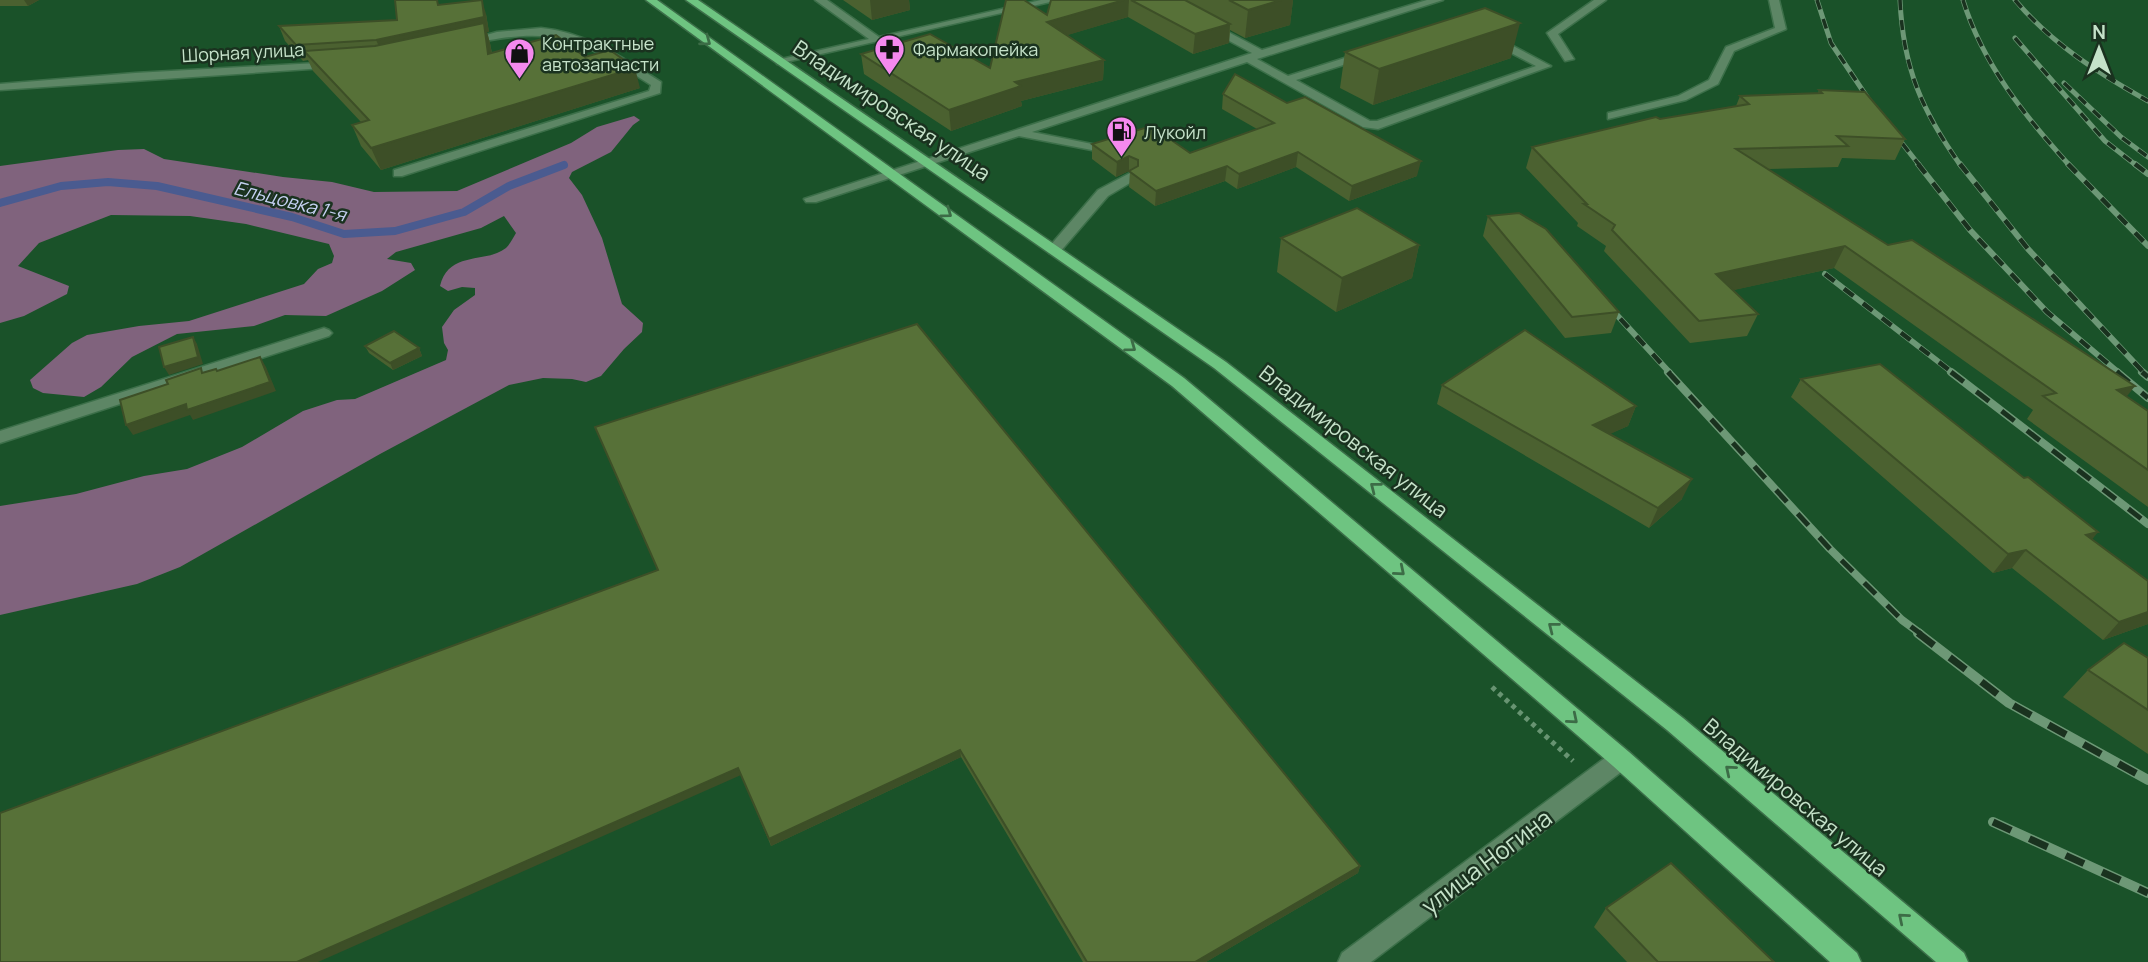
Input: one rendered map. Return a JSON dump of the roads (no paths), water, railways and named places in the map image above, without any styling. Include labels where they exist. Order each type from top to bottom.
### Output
[{"type":"main road","points":[[651,0],[1178,382],[1621,760],[1848,962]]},
{"type":"main road","name":"Владимировская улица","points":[[691,0],[1220,365],[1675,723],[1955,962]]},
{"type":"street","points":[[820,0],[877,40]]},
{"type":"street","points":[[1015,0],[1026,6]]},
{"type":"street","points":[[781,62],[1054,0]]},
{"type":"street","points":[[811,199],[1247,58],[1438,0]]},
{"type":"street","points":[[1569,60],[1552,33],[1601,0]]},
{"type":"street","points":[[1612,116],[1682,98],[1714,82],[1730,49],[1781,29],[1774,0]]},
{"type":"street","points":[[1195,18],[1261,54]]},
{"type":"street","points":[[398,173],[654,93],[657,84],[584,43],[552,32],[527,32],[451,46]]},
{"type":"street","points":[[1247,58],[1372,125],[1545,66],[1544,63],[1478,34]]},
{"type":"street","points":[[1286,79],[1358,57]]},
{"type":"street","name":"Шорная улица","points":[[0,87],[342,64]]},
{"type":"street","points":[[1017,132],[1093,148]]},
{"type":"street","points":[[1054,250],[1103,193],[1130,177]]},
{"type":"street","points":[[0,437],[324,333]]},
{"type":"street","name":"улица Ногина","points":[[1351,962],[1621,760]]},
{"type":"waterway","name":"Ельцовка 1-я","points":[[0,203],[61,186],[108,182],[157,186],[292,217],[344,234],[395,231],[464,212],[509,186],[564,165]]},
{"type":"railway","points":[[1817,0],[1831,43],[1873,106]]},
{"type":"railway","points":[[1900,0],[1905,47],[1917,88],[1935,126],[1961,166]]},
{"type":"railway","points":[[1963,0],[1971,24],[2007,89],[2070,166]]},
{"type":"railway","points":[[2015,0],[2060,44],[2111,80],[2148,101]]},
{"type":"railway","points":[[2015,38],[2105,141],[2137,166]]},
{"type":"railway","points":[[2064,83],[2121,137],[2148,157]]},
{"type":"railway","points":[[1890,128],[1920,166]]},
{"type":"railway","points":[[1918,164],[1970,230],[2047,312],[2119,373]]},
{"type":"railway","points":[[1960,164],[2028,249],[2144,373]]},
{"type":"railway","points":[[2068,164],[2148,246]]},
{"type":"railway","points":[[2135,164],[2148,174]]},
{"type":"railway","points":[[1825,274],[1953,373]]},
{"type":"railway","points":[[1604,301],[1670,373]]},
{"type":"railway","points":[[1668,372],[1830,549],[1902,620],[1921,634]]},
{"type":"railway","points":[[1951,372],[2148,524]]},
{"type":"railway","points":[[2117,372],[2148,398]]},
{"type":"railway","points":[[2142,372],[2148,377]]},
{"type":"railway","points":[[1918,633],[2009,703],[2148,780]]},
{"type":"railway","points":[[1993,822],[2148,893]]},
{"type":"place","name":"Фармакопейка","points":[[890,76]]},
{"type":"place","name":"Контрактные автозапчасти","points":[[519,80]]},
{"type":"place","name":"Лукойл","points":[[1121,159]]}]
